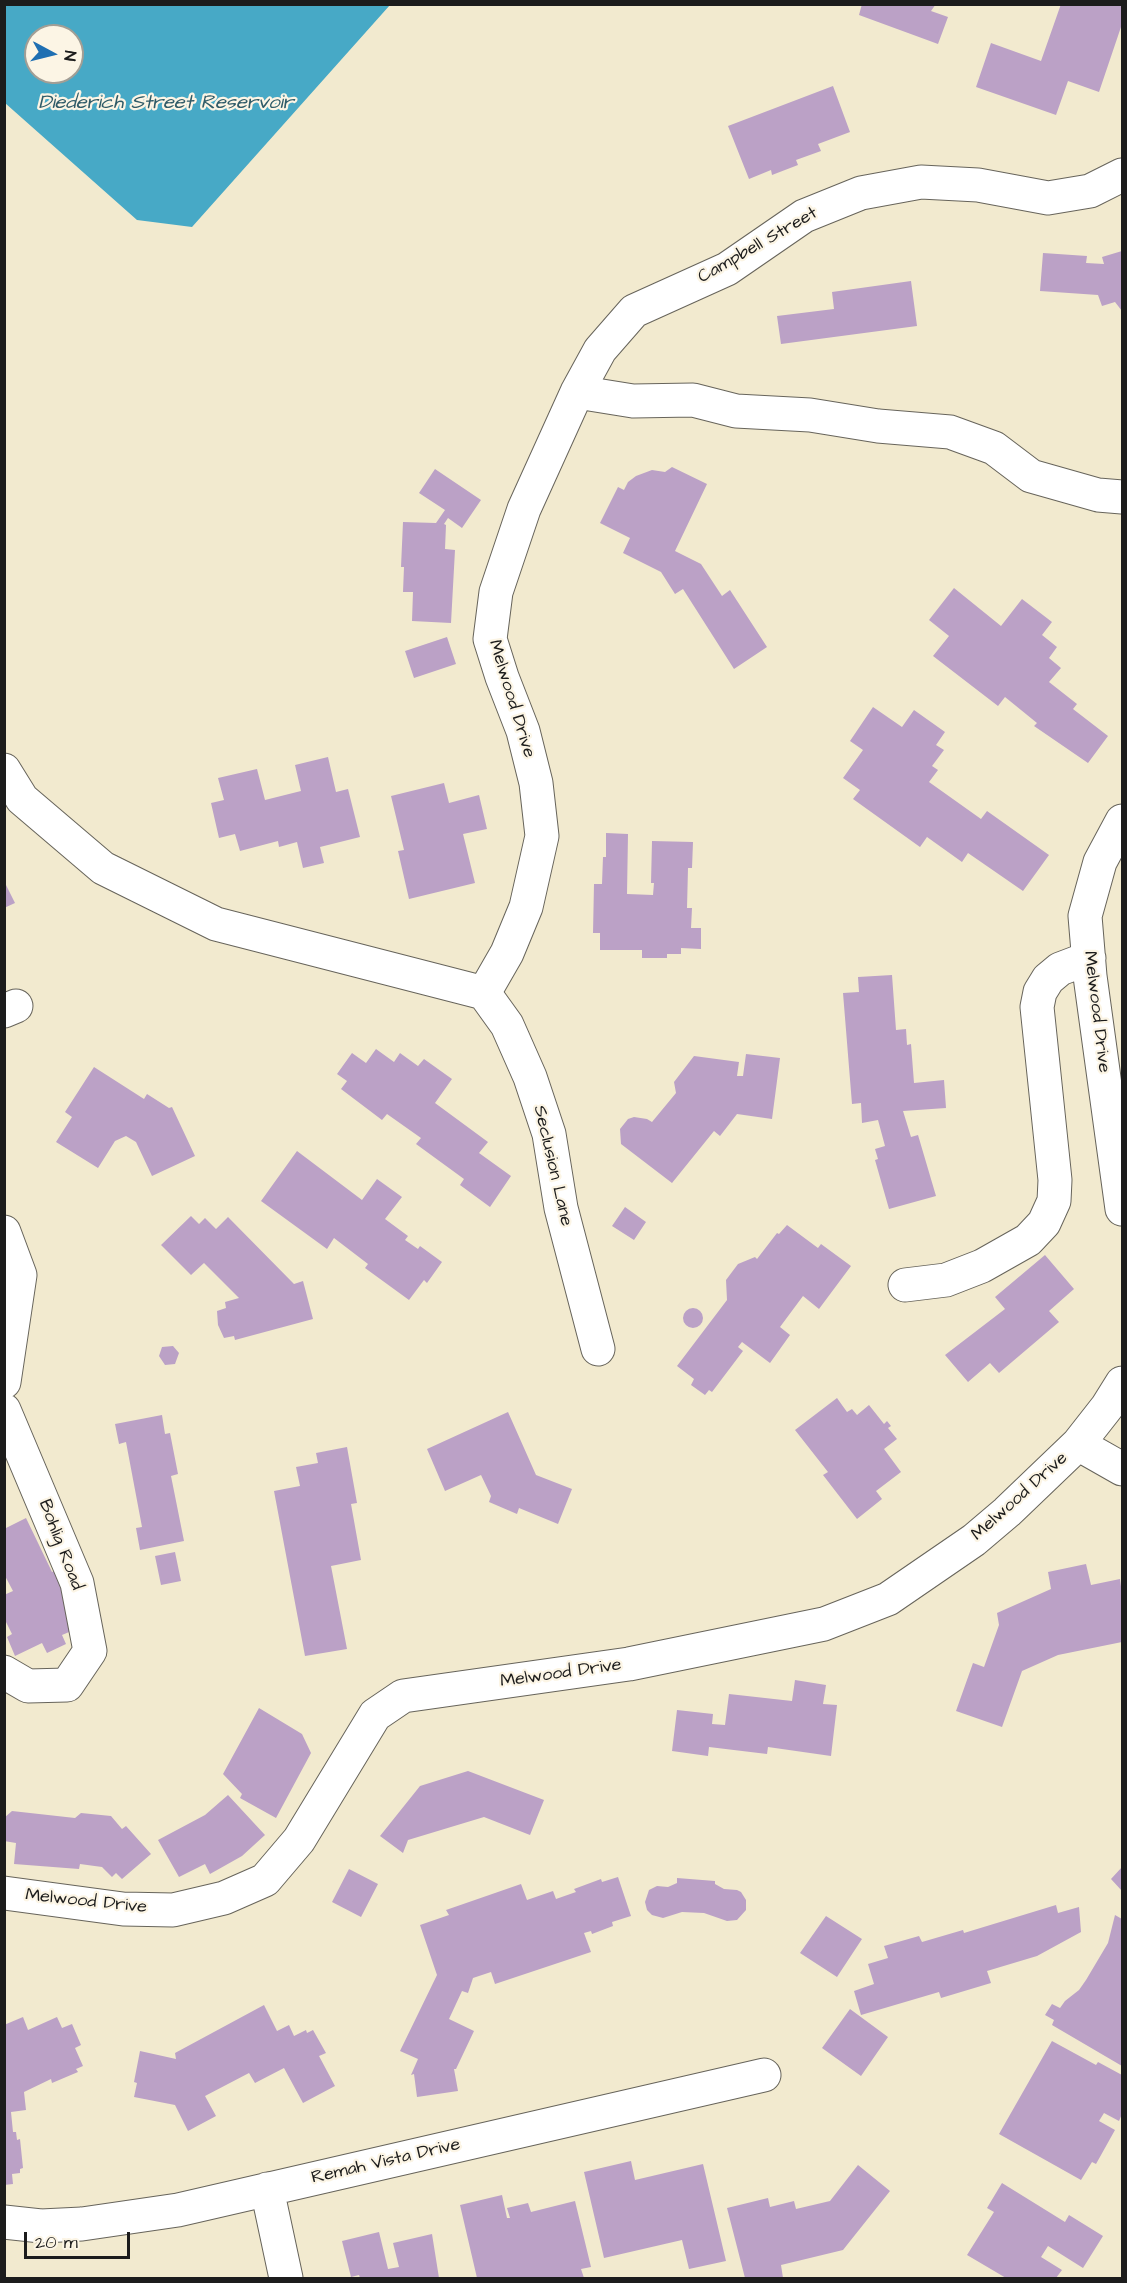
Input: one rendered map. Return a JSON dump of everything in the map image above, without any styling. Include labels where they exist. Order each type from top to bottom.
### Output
[{"type":"street","name":"Campbell Street","points":[[577,392],[600,350],[634,311],[727,268],[804,216],[861,193],[921,182],[978,185],[1048,198],[1090,190],[1122,176]]},
{"type":"street","points":[[577,392],[633,401],[693,400],[736,411],[810,415],[878,426],[950,432],[993,448],[1031,476],[1098,495],[1122,497]]},
{"type":"street","name":"Melwood Drive","points":[[484,993],[507,953],[526,907],[542,836],[537,783],[523,731],[490,639],[496,592],[524,509],[577,392]]},
{"type":"street","points":[[4,770],[22,799],[103,868],[216,924],[484,993]]},
{"type":"street","name":"Melwood Drive","points":[[1122,821],[1100,862],[1085,916],[1122,1209]]},
{"type":"street","points":[[905,1285],[946,1280],[982,1266],[1028,1240],[1044,1223],[1054,1201],[1055,1180],[1037,1007],[1040,992],[1048,979],[1060,969],[1089,958]]},
{"type":"street","name":"Seclusion Lane","points":[[484,993],[507,1025],[530,1077],[549,1134],[561,1208],[598,1349]]},
{"type":"street","points":[[4,1232],[20,1275],[4,1382]]},
{"type":"street","name":"Melwood Drive","points":[[4,1893],[123,1909],[173,1910],[224,1898],[265,1880],[299,1840],[375,1714],[404,1696],[629,1664],[824,1624],[888,1599],[974,1540],[1007,1512],[1078,1444],[1107,1407],[1122,1383]]},
{"type":"street","name":"Bohlig Road","points":[[4,1410],[77,1583],[90,1651],[67,1685],[28,1686],[4,1672]]},
{"type":"street","points":[[1078,1444],[1122,1469]]},
{"type":"street","name":"Remah Vista Drive","points":[[4,2222],[41,2226],[81,2224],[177,2210],[764,2075]]},
{"type":"street","points":[[267,2189],[286,2278]]},
{"type":"water","name":"Diederich Street Reservoir","points":[[5,4],[390,4],[192,227],[137,220],[5,103]]},
{"type":"building","points":[[862,4],[936,4],[931,11],[948,17],[938,44],[859,15]]},
{"type":"building","points":[[1061,4],[1122,4],[1122,24],[1099,92],[1068,81],[1056,115],[976,87],[991,43],[1041,61]]},
{"type":"building","points":[[833,86],[850,132],[818,144],[821,151],[796,160],[798,165],[772,175],[771,170],[749,179],[728,126]]},
{"type":"building","points":[[1122,251],[1122,311],[1115,302],[1102,306],[1098,295],[1040,291],[1043,253],[1087,256],[1086,263],[1104,264],[1102,257]]},
{"type":"building","points":[[911,281],[917,326],[781,344],[777,316],[834,309],[832,292]]},
{"type":"building","points":[[672,467],[707,484],[675,551],[701,564],[722,596],[730,590],[767,647],[734,669],[683,589],[675,594],[661,572],[623,553],[630,538],[600,523],[618,487],[624,490],[628,482],[636,476],[652,470],[665,472]]},
{"type":"building","points":[[435,469],[481,500],[462,528],[448,518],[444,524],[446,525],[445,549],[455,550],[451,623],[412,621],[413,592],[403,592],[404,567],[401,567],[403,522],[436,523],[445,510],[419,493]]},
{"type":"building","points":[[954,588],[1001,626],[1022,599],[1052,622],[1042,635],[1057,647],[1049,658],[1061,668],[1049,682],[1077,704],[1073,709],[1108,736],[1088,763],[1034,726],[1037,723],[1005,697],[998,706],[933,656],[949,636],[929,620]]},
{"type":"building","points":[[447,637],[456,664],[414,678],[405,651]]},
{"type":"building","points":[[873,707],[902,727],[914,710],[945,732],[936,745],[944,750],[932,766],[938,770],[929,782],[981,819],[987,811],[1049,855],[1023,891],[968,853],[962,862],[927,837],[920,847],[853,799],[860,790],[843,778],[863,750],[850,741]]},
{"type":"building","points":[[328,757],[336,792],[348,789],[360,837],[320,847],[324,863],[303,868],[297,842],[279,847],[278,841],[240,851],[235,834],[219,838],[211,803],[224,800],[218,778],[257,769],[265,800],[301,791],[295,765]]},
{"type":"building","points":[[444,783],[449,803],[479,795],[487,829],[463,834],[475,883],[409,899],[398,851],[404,850],[391,796]]},
{"type":"building","points":[[606,833],[628,834],[627,894],[653,895],[652,841],[693,842],[692,868],[688,868],[687,908],[692,908],[691,928],[701,928],[701,949],[681,948],[681,954],[667,954],[667,958],[642,958],[642,950],[600,950],[600,933],[593,933],[594,884],[602,884],[603,857],[606,857]]},
{"type":"building","points":[[4,881],[15,903],[4,908]]},
{"type":"building","points":[[892,975],[896,1030],[906,1029],[907,1045],[911,1044],[914,1083],[944,1080],[946,1108],[903,1111],[911,1137],[918,1135],[936,1196],[889,1209],[875,1160],[878,1159],[875,1149],[885,1146],[878,1120],[862,1123],[861,1103],[852,1104],[843,993],[859,992],[858,977]]},
{"type":"building","points":[[376,1049],[394,1062],[400,1053],[418,1066],[424,1059],[452,1079],[435,1103],[488,1142],[479,1153],[511,1176],[490,1207],[460,1185],[464,1179],[416,1144],[421,1138],[387,1114],[382,1120],[341,1089],[347,1081],[337,1074],[352,1053],[366,1063]]},
{"type":"building","points":[[746,1054],[780,1058],[772,1119],[737,1114],[720,1136],[714,1131],[672,1183],[621,1144],[620,1129],[628,1119],[634,1117],[652,1122],[676,1093],[674,1082],[694,1056],[739,1062],[737,1076],[743,1076]]},
{"type":"building","points":[[94,1067],[144,1099],[147,1094],[169,1108],[172,1107],[195,1156],[152,1176],[136,1142],[126,1136],[115,1141],[98,1168],[56,1142],[72,1117],[65,1112]]},
{"type":"building","points":[[297,1151],[362,1200],[377,1179],[402,1197],[385,1219],[408,1236],[405,1240],[418,1249],[420,1246],[442,1262],[427,1283],[424,1280],[409,1300],[365,1268],[368,1264],[334,1238],[327,1249],[261,1201]]},
{"type":"building","points":[[625,1207],[646,1222],[634,1240],[612,1226]]},
{"type":"building","points":[[191,1216],[199,1224],[205,1218],[216,1229],[228,1217],[294,1284],[303,1281],[313,1319],[235,1340],[234,1336],[224,1338],[218,1325],[217,1311],[226,1308],[225,1302],[239,1298],[204,1263],[191,1275],[161,1245]]},
{"type":"building","points":[[787,1225],[818,1248],[821,1244],[851,1266],[819,1309],[803,1296],[780,1327],[790,1335],[770,1363],[742,1342],[738,1347],[743,1351],[712,1392],[709,1390],[705,1395],[691,1385],[694,1379],[677,1366],[727,1300],[726,1280],[738,1264],[755,1257],[757,1259],[777,1233],[779,1234]]},
{"type":"building","points":[[1045,1255],[1074,1289],[1049,1311],[1059,1322],[999,1373],[990,1363],[968,1382],[945,1355],[1005,1309],[995,1297]]},
{"type":"building","points":[[689,1308],[697,1308],[703,1314],[703,1322],[697,1328],[689,1328],[683,1322],[683,1314]]},
{"type":"building","points":[[173,1346],[179,1353],[175,1364],[165,1365],[159,1356],[162,1347]]},
{"type":"building","points":[[837,1398],[847,1412],[852,1409],[857,1415],[869,1405],[884,1424],[887,1421],[891,1426],[888,1428],[897,1439],[884,1449],[901,1472],[876,1491],[882,1499],[857,1519],[823,1475],[828,1472],[795,1430]]},
{"type":"building","points":[[508,1412],[536,1475],[572,1489],[558,1524],[519,1508],[517,1514],[489,1502],[491,1496],[481,1475],[445,1491],[427,1449]]},
{"type":"building","points":[[162,1415],[165,1434],[170,1433],[178,1474],[171,1476],[184,1541],[140,1550],[136,1528],[142,1527],[126,1442],[119,1444],[115,1424]]},
{"type":"building","points":[[347,1447],[357,1503],[351,1504],[361,1560],[331,1566],[347,1649],[305,1656],[274,1491],[300,1486],[296,1467],[318,1463],[316,1453]]},
{"type":"building","points":[[26,1518],[52,1572],[61,1568],[81,1627],[62,1635],[66,1644],[47,1653],[42,1643],[15,1656],[7,1637],[12,1634],[4,1618],[4,1595],[13,1591],[4,1574],[4,1529]]},
{"type":"building","points":[[175,1552],[181,1581],[161,1585],[155,1556]]},
{"type":"building","points":[[1086,1564],[1091,1585],[1120,1579],[1122,1642],[1058,1655],[1022,1671],[1002,1727],[956,1711],[973,1663],[984,1667],[999,1625],[997,1613],[1051,1589],[1048,1572]]},
{"type":"building","points":[[795,1680],[826,1685],[823,1704],[837,1705],[831,1756],[768,1747],[767,1754],[709,1747],[708,1756],[672,1751],[677,1710],[713,1714],[712,1724],[725,1725],[729,1694],[792,1701]]},
{"type":"building","points":[[259,1708],[302,1734],[311,1753],[276,1818],[240,1798],[242,1794],[223,1774]]},
{"type":"building","points":[[468,1771],[544,1800],[530,1835],[484,1817],[408,1840],[403,1853],[380,1836],[420,1786]]},
{"type":"building","points":[[228,1795],[265,1835],[242,1856],[210,1874],[205,1864],[179,1877],[158,1840],[205,1815]]},
{"type":"building","points":[[12,1811],[75,1818],[81,1813],[111,1816],[122,1829],[126,1826],[151,1854],[122,1879],[116,1873],[112,1877],[102,1867],[80,1864],[79,1869],[14,1864],[16,1843],[4,1841],[4,1818]]},
{"type":"building","points":[[1122,1867],[1122,1891],[1111,1879]]},
{"type":"building","points":[[349,1869],[378,1884],[361,1917],[332,1902]]},
{"type":"building","points":[[618,1877],[631,1916],[612,1922],[613,1926],[592,1934],[591,1931],[584,1933],[591,1952],[495,1984],[491,1972],[473,1978],[468,1993],[462,1991],[449,2019],[474,2031],[454,2069],[458,2091],[417,2097],[414,2074],[411,2075],[418,2059],[400,2051],[437,1975],[420,1925],[449,1915],[446,1910],[521,1884],[527,1900],[553,1891],[556,1899],[576,1892],[574,1889],[601,1879],[602,1882]]},
{"type":"building","points":[[677,1878],[715,1881],[715,1884],[724,1889],[737,1890],[746,1900],[746,1910],[737,1920],[727,1921],[704,1913],[682,1912],[663,1918],[652,1915],[647,1910],[645,1902],[649,1890],[657,1886],[668,1887],[677,1883]]},
{"type":"building","points":[[1056,1905],[1058,1913],[1079,1907],[1081,1932],[1037,1956],[987,1971],[991,1983],[941,1998],[939,1992],[861,2015],[854,1991],[874,1984],[868,1964],[888,1958],[884,1946],[919,1936],[922,1942],[963,1930],[964,1933]]},
{"type":"building","points":[[1115,1915],[1122,1919],[1122,2066],[1052,2025],[1054,2020],[1045,2015],[1052,2004],[1060,2008],[1086,1980],[1108,1943]]},
{"type":"building","points":[[826,1916],[862,1939],[837,1977],[800,1953]]},
{"type":"building","points":[[264,2005],[277,2031],[289,2025],[294,2036],[306,2030],[307,2033],[313,2030],[326,2053],[319,2056],[335,2086],[303,2103],[284,2068],[255,2083],[249,2073],[205,2096],[216,2116],[188,2131],[175,2105],[134,2097],[137,2083],[134,2082],[140,2051],[176,2059],[175,2053]]},
{"type":"building","points":[[850,2009],[888,2037],[861,2076],[822,2048]]},
{"type":"building","points":[[23,2017],[28,2030],[57,2017],[62,2028],[72,2024],[81,2045],[75,2048],[83,2066],[76,2069],[78,2072],[52,2083],[51,2079],[24,2092],[26,2110],[11,2112],[13,2132],[16,2132],[17,2140],[20,2139],[23,2168],[20,2169],[20,2173],[12,2174],[13,2184],[4,2185],[4,2025]]},
{"type":"building","points":[[1052,2041],[1096,2065],[1098,2062],[1122,2075],[1122,2114],[1119,2121],[1104,2113],[1099,2121],[1115,2130],[1096,2164],[1092,2162],[1081,2180],[999,2134]]},
{"type":"building","points":[[631,2161],[635,2180],[703,2164],[726,2261],[689,2269],[682,2240],[604,2258],[584,2172]]},
{"type":"building","points":[[858,2165],[890,2191],[843,2250],[781,2265],[783,2278],[745,2278],[727,2208],[768,2198],[770,2207],[794,2201],[796,2209],[830,2201]]},
{"type":"building","points":[[1002,2183],[1065,2222],[1069,2215],[1103,2236],[1083,2268],[1048,2246],[1041,2257],[1062,2270],[1056,2278],[1006,2278],[967,2255],[994,2212],[987,2208]]},
{"type":"building","points":[[502,2195],[507,2218],[510,2218],[507,2208],[528,2203],[531,2212],[575,2201],[591,2267],[581,2269],[584,2278],[477,2278],[460,2205]]},
{"type":"building","points":[[379,2232],[388,2269],[399,2267],[393,2243],[432,2234],[439,2278],[360,2278],[359,2275],[351,2277],[342,2241]]}]
